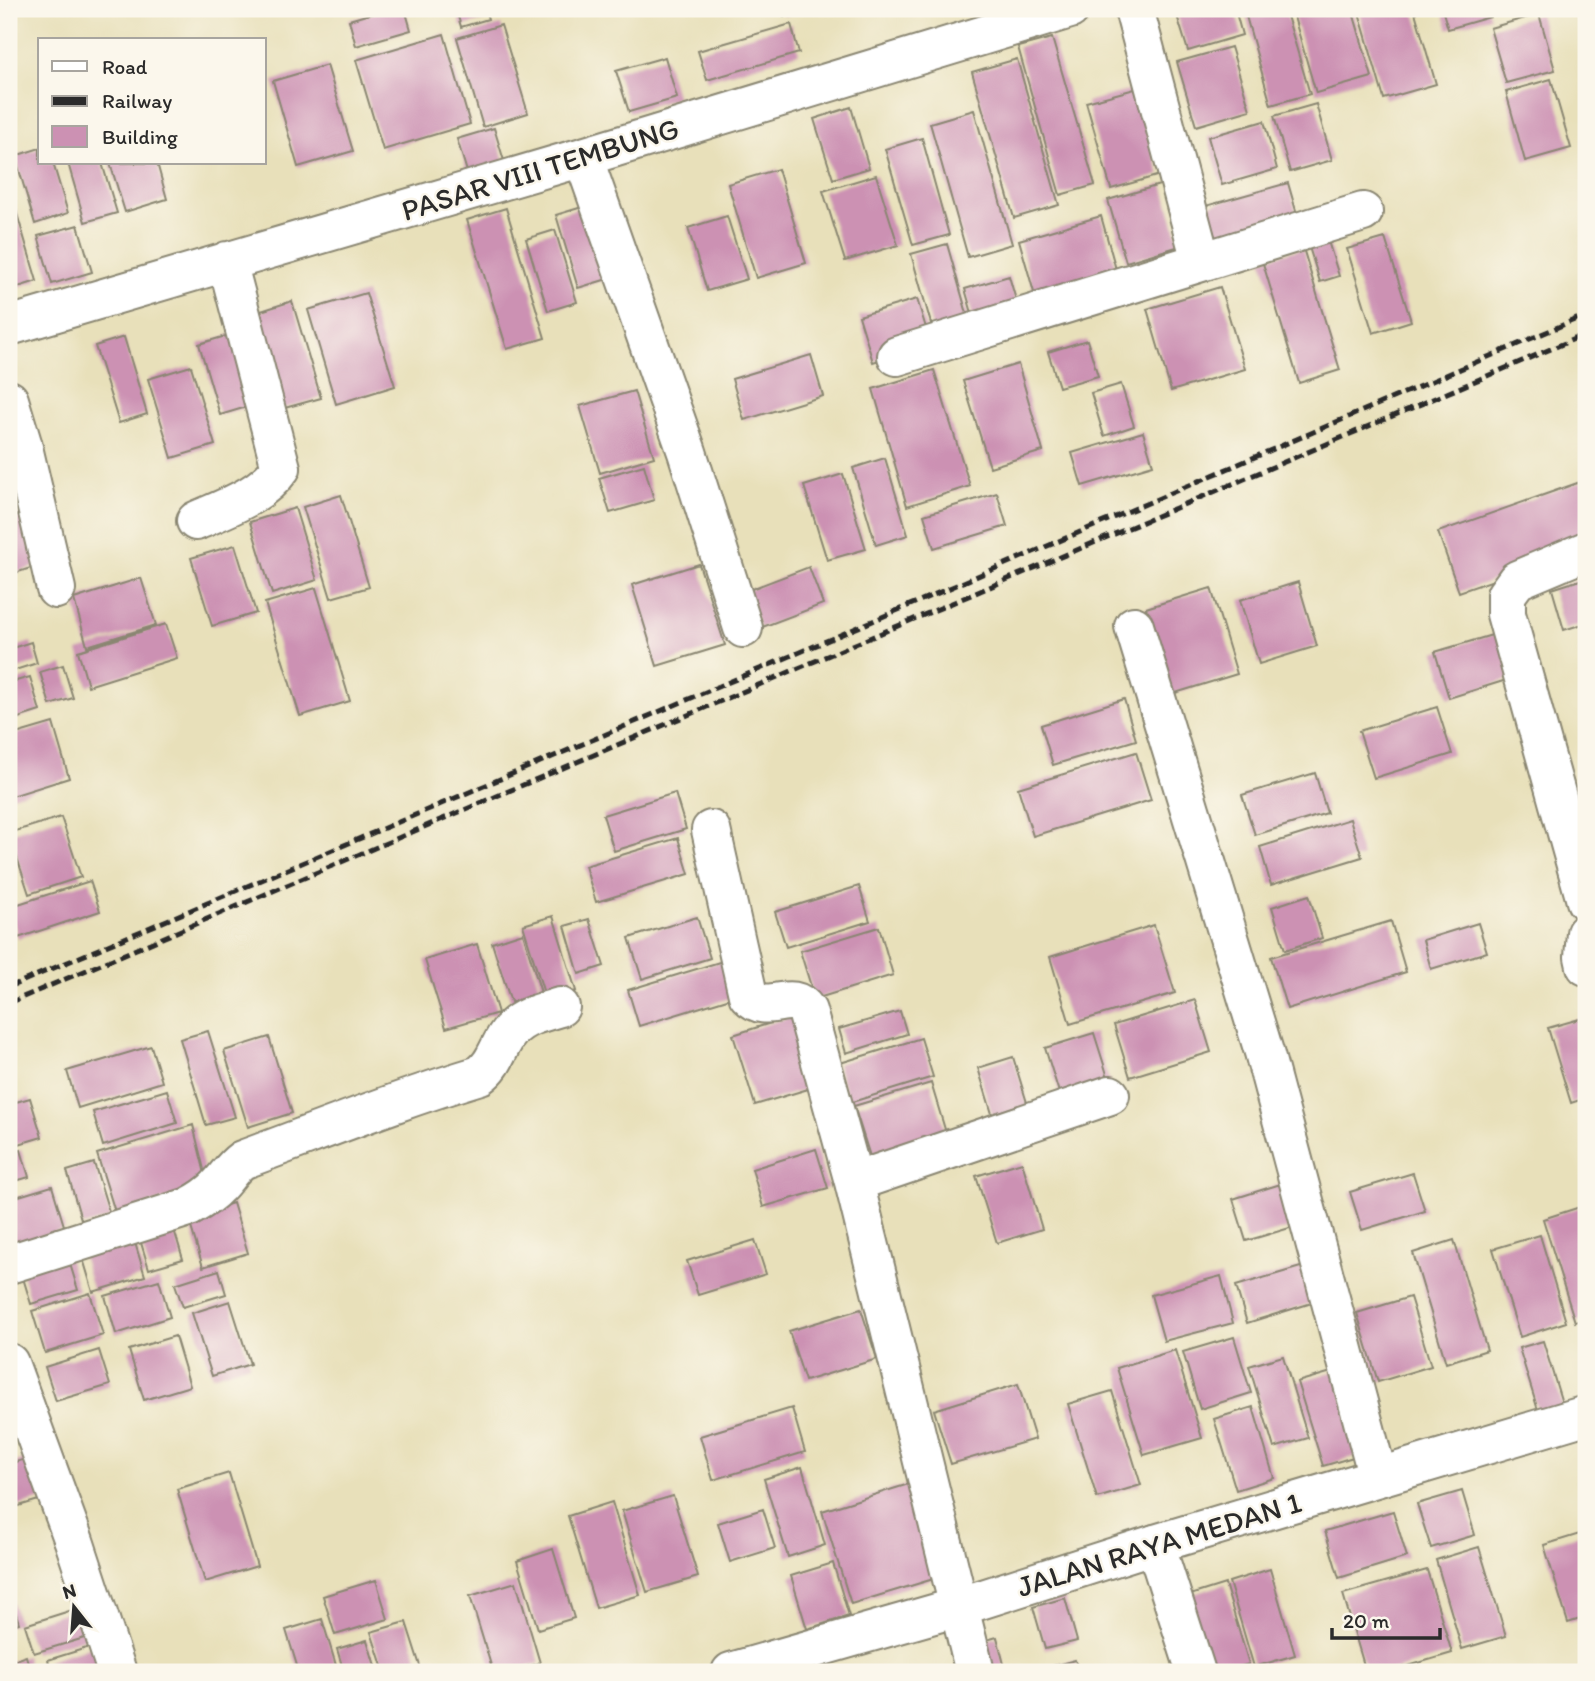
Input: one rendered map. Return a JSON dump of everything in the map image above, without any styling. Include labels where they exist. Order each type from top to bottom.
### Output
[{"type":"street","name":"PASAR VIII TEMBUNG","points":[[9,326],[583,158],[1027,16],[1070,9]]},
{"type":"street","points":[[1134,9],[1201,261]]},
{"type":"street","points":[[583,158],[687,452],[743,628]]},
{"type":"street","points":[[897,356],[1363,212]]},
{"type":"street","points":[[196,521],[249,496],[273,480],[281,468],[227,261]]},
{"type":"street","points":[[9,400],[22,443],[56,589]]},
{"type":"street","points":[[1586,551],[1517,580],[1506,596],[1506,614],[1586,901]]},
{"type":"street","points":[[1134,625],[1264,1052],[1378,1477]]},
{"type":"street","points":[[711,830],[748,995],[764,1005],[794,1000],[802,1003],[807,1011],[854,1182],[975,1672]]},
{"type":"street","points":[[1586,933],[1586,966]]},
{"type":"street","points":[[9,1264],[189,1206],[205,1198],[220,1184],[232,1167],[242,1160],[400,1101],[480,1075],[491,1068],[510,1031],[525,1019],[560,1007]]},
{"type":"street","points":[[854,1182],[1110,1095]]},
{"type":"street","points":[[9,1363],[74,1541],[117,1672]]},
{"type":"street","name":"JALAN RAYA MEDAN 1","points":[[754,1669],[1155,1544],[1586,1415]]},
{"type":"street","points":[[1155,1544],[1196,1672]]},
{"type":"building","points":[[387,9],[405,9],[411,30],[356,46],[349,20]]},
{"type":"building","points":[[456,9],[485,9],[488,19],[461,27]]},
{"type":"building","points":[[782,9],[805,9],[784,16]]},
{"type":"building","points":[[1175,9],[1235,9],[1242,35],[1188,51]]},
{"type":"building","points":[[1244,9],[1285,9],[1310,94],[1271,105]]},
{"type":"building","points":[[1352,9],[1372,77],[1316,93],[1292,10]]},
{"type":"building","points":[[1358,9],[1414,9],[1436,84],[1384,99]]},
{"type":"building","points":[[1442,9],[1488,9],[1490,17],[1448,29]]},
{"type":"building","points":[[1539,14],[1555,70],[1506,83],[1490,28]]},
{"type":"building","points":[[791,24],[799,53],[707,80],[698,51]]},
{"type":"building","points":[[501,25],[528,113],[483,127],[457,38]]},
{"type":"building","points":[[444,34],[470,124],[383,150],[356,60]]},
{"type":"building","points":[[1052,38],[1095,185],[1060,195],[1018,47]]},
{"type":"building","points":[[1231,47],[1250,110],[1196,126],[1177,62]]},
{"type":"building","points":[[665,57],[677,98],[629,112],[616,71]]},
{"type":"building","points":[[1017,59],[1059,205],[1014,218],[972,72]]},
{"type":"building","points":[[327,65],[353,151],[298,167],[273,81]]},
{"type":"building","points":[[1551,79],[1571,148],[1525,161],[1506,92]]},
{"type":"building","points":[[1135,89],[1160,175],[1111,189],[1086,102]]},
{"type":"building","points":[[1316,104],[1332,160],[1290,172],[1274,116]]},
{"type":"building","points":[[851,107],[869,168],[833,179],[814,119]]},
{"type":"building","points":[[974,110],[1012,244],[968,257],[930,123]]},
{"type":"building","points":[[1264,121],[1277,169],[1222,185],[1208,137]]},
{"type":"building","points":[[494,128],[505,164],[468,175],[457,139]]},
{"type":"building","points":[[922,138],[949,235],[913,245],[885,149]]},
{"type":"building","points":[[38,149],[38,164],[53,164],[68,213],[35,224],[15,156]]},
{"type":"building","points":[[68,164],[102,164],[117,213],[85,222]]},
{"type":"building","points":[[110,164],[157,164],[167,199],[125,212]]},
{"type":"building","points":[[778,169],[806,263],[756,278],[728,184]]},
{"type":"building","points":[[876,175],[898,245],[845,261],[823,191]]},
{"type":"building","points":[[1288,183],[1301,228],[1219,251],[1206,206]]},
{"type":"building","points":[[1163,184],[1180,246],[1126,262],[1108,200]]},
{"type":"building","points":[[9,187],[37,281],[9,290]]},
{"type":"building","points":[[592,204],[614,277],[578,288],[556,215]]},
{"type":"building","points":[[506,208],[545,338],[507,349],[467,220]]},
{"type":"building","points":[[727,216],[747,279],[707,291],[688,228]]},
{"type":"building","points":[[1101,216],[1117,273],[1035,296],[1019,240]]},
{"type":"building","points":[[78,225],[92,272],[52,284],[38,236]]},
{"type":"building","points":[[555,230],[577,302],[548,311],[526,239]]},
{"type":"building","points":[[1385,238],[1411,321],[1373,333],[1347,249]]},
{"type":"building","points":[[1328,241],[1339,276],[1320,282],[1309,247]]},
{"type":"building","points":[[947,244],[970,324],[934,334],[911,254]]},
{"type":"building","points":[[1303,248],[1340,370],[1299,383],[1262,260]]},
{"type":"building","points":[[1009,276],[1018,307],[974,320],[965,289]]},
{"type":"building","points":[[1220,287],[1245,369],[1171,391],[1147,309]]},
{"type":"building","points":[[366,293],[395,386],[336,404],[308,310]]},
{"type":"building","points":[[917,299],[931,344],[873,362],[859,316]]},
{"type":"building","points":[[292,301],[321,398],[281,409],[252,314]]},
{"type":"building","points":[[239,332],[260,403],[220,415],[199,344]]},
{"type":"building","points":[[124,337],[147,414],[119,423],[95,346]]},
{"type":"building","points":[[1087,340],[1098,376],[1059,387],[1048,352]]},
{"type":"building","points":[[811,355],[823,396],[744,420],[732,379]]},
{"type":"building","points":[[1018,364],[1043,451],[990,467],[963,381]]},
{"type":"building","points":[[191,366],[215,445],[172,458],[148,379]]},
{"type":"building","points":[[934,370],[970,486],[907,506],[873,389]]},
{"type":"building","points":[[1121,384],[1134,426],[1104,436],[1091,393]]},
{"type":"building","points":[[634,391],[654,457],[600,473],[580,406]]},
{"type":"building","points":[[1143,432],[1153,465],[1082,486],[1072,453]]},
{"type":"building","points":[[885,458],[908,535],[876,545],[853,468]]},
{"type":"building","points":[[644,465],[654,500],[610,513],[599,478]]},
{"type":"building","points":[[843,474],[866,549],[827,560],[804,486]]},
{"type":"building","points":[[1586,480],[1586,548],[1459,592],[1438,532]]},
{"type":"building","points":[[997,493],[1007,526],[934,548],[924,515]]},
{"type":"building","points":[[341,495],[369,587],[331,598],[303,507]]},
{"type":"building","points":[[295,508],[317,580],[272,594],[250,522]]},
{"type":"building","points":[[21,514],[37,566],[9,575],[9,517]]},
{"type":"building","points":[[235,545],[256,613],[212,626],[191,558]]},
{"type":"building","points":[[699,564],[725,645],[657,666],[632,585]]},
{"type":"building","points":[[809,567],[823,604],[760,628],[746,591]]},
{"type":"building","points":[[141,578],[156,625],[87,646],[74,599]]},
{"type":"building","points":[[1586,578],[1586,623],[1564,630],[1552,589]]},
{"type":"building","points":[[1298,582],[1317,646],[1259,664],[1240,600]]},
{"type":"building","points":[[316,588],[350,701],[300,716],[265,603]]},
{"type":"building","points":[[1211,588],[1237,674],[1172,694],[1146,608]]},
{"type":"building","points":[[166,624],[177,658],[88,686],[78,651]]},
{"type":"building","points":[[1502,632],[1516,677],[1449,698],[1435,652]]},
{"type":"building","points":[[31,642],[37,663],[9,672],[9,649]]},
{"type":"building","points":[[63,665],[73,698],[50,705],[40,672]]},
{"type":"building","points":[[30,677],[40,711],[9,721],[9,683]]},
{"type":"building","points":[[1124,699],[1136,740],[1053,765],[1041,725]]},
{"type":"building","points":[[1437,707],[1452,754],[1374,778],[1359,731]]},
{"type":"building","points":[[53,723],[69,778],[9,797],[9,736]]},
{"type":"building","points":[[1136,752],[1151,800],[1033,836],[1018,788]]},
{"type":"building","points":[[1315,773],[1327,813],[1255,835],[1242,795]]},
{"type":"building","points":[[675,793],[686,829],[614,851],[603,815]]},
{"type":"building","points":[[61,817],[81,877],[29,894],[9,833]]},
{"type":"building","points":[[1350,819],[1362,857],[1271,885],[1260,847]]},
{"type":"building","points":[[678,838],[689,874],[596,902],[585,866]]},
{"type":"building","points":[[90,881],[100,911],[18,938],[9,907]]},
{"type":"building","points":[[859,886],[870,921],[786,947],[775,912]]},
{"type":"building","points":[[1309,895],[1322,938],[1285,950],[1272,907]]},
{"type":"building","points":[[553,916],[576,991],[546,1000],[523,925]]},
{"type":"building","points":[[697,917],[710,958],[642,979],[629,938]]},
{"type":"building","points":[[589,919],[604,966],[579,974],[565,926]]},
{"type":"building","points":[[1391,921],[1406,972],[1287,1009],[1271,957]]},
{"type":"building","points":[[1478,923],[1487,952],[1431,969],[1423,940]]},
{"type":"building","points":[[1154,925],[1175,993],[1070,1024],[1050,957]]},
{"type":"building","points":[[879,927],[893,975],[815,999],[800,951]]},
{"type":"building","points":[[523,933],[541,993],[511,1002],[492,943]]},
{"type":"building","points":[[477,944],[498,1013],[446,1028],[425,960]]},
{"type":"building","points":[[726,960],[737,996],[639,1026],[628,990]]},
{"type":"building","points":[[1195,1000],[1211,1052],[1130,1077],[1114,1025]]},
{"type":"building","points":[[900,1011],[907,1034],[846,1053],[839,1029]]},
{"type":"building","points":[[796,1015],[818,1086],[755,1105],[733,1035]]},
{"type":"building","points":[[1586,1017],[1586,1098],[1571,1103],[1548,1028]]},
{"type":"building","points":[[208,1031],[235,1117],[206,1125],[180,1039]]},
{"type":"building","points":[[1094,1033],[1111,1087],[1062,1102],[1045,1048]]},
{"type":"building","points":[[269,1037],[292,1113],[248,1127],[224,1051]]},
{"type":"building","points":[[921,1038],[933,1077],[849,1103],[837,1064]]},
{"type":"building","points":[[151,1046],[162,1082],[78,1108],[67,1071]]},
{"type":"building","points":[[1013,1057],[1032,1119],[997,1130],[978,1068]]},
{"type":"building","points":[[931,1083],[950,1146],[874,1169],[854,1106]]},
{"type":"building","points":[[167,1090],[177,1123],[103,1146],[93,1112]]},
{"type":"building","points":[[30,1098],[42,1137],[9,1147],[9,1104]]},
{"type":"building","points":[[193,1125],[208,1186],[116,1215],[97,1154]]},
{"type":"building","points":[[816,1149],[828,1188],[763,1207],[752,1169]]},
{"type":"building","points":[[21,1150],[29,1177],[9,1183],[9,1154]]},
{"type":"building","points":[[1022,1162],[1042,1229],[997,1243],[976,1176]]},
{"type":"building","points":[[94,1163],[111,1218],[83,1226],[67,1171]]},
{"type":"building","points":[[1413,1173],[1425,1211],[1362,1230],[1350,1192]]},
{"type":"building","points":[[1290,1181],[1303,1224],[1246,1241],[1233,1199]]},
{"type":"building","points":[[52,1186],[65,1229],[9,1246],[9,1199]]},
{"type":"building","points":[[233,1203],[248,1253],[203,1267],[188,1217]]},
{"type":"building","points":[[1583,1206],[1586,1217],[1586,1319],[1575,1322],[1543,1219]]},
{"type":"building","points":[[172,1223],[183,1259],[149,1269],[138,1233]]},
{"type":"building","points":[[1540,1235],[1566,1322],[1520,1337],[1493,1249]]},
{"type":"building","points":[[133,1236],[145,1276],[93,1292],[81,1252]]},
{"type":"building","points":[[755,1240],[766,1274],[698,1295],[687,1261]]},
{"type":"building","points":[[1454,1240],[1487,1350],[1446,1363],[1413,1253]]},
{"type":"building","points":[[67,1254],[78,1290],[31,1304],[20,1268]]},
{"type":"building","points":[[1304,1266],[1315,1302],[1247,1323],[1236,1286]]},
{"type":"building","points":[[219,1270],[226,1294],[183,1307],[175,1284]]},
{"type":"building","points":[[1221,1276],[1233,1323],[1164,1341],[1151,1295]]},
{"type":"building","points":[[159,1280],[170,1317],[116,1334],[105,1296]]},
{"type":"building","points":[[90,1293],[103,1335],[45,1353],[32,1311]]},
{"type":"building","points":[[1410,1297],[1431,1366],[1378,1382],[1357,1313]]},
{"type":"building","points":[[230,1301],[250,1364],[212,1376],[192,1313]]},
{"type":"building","points":[[861,1309],[877,1359],[805,1381],[789,1331]]},
{"type":"building","points":[[175,1336],[190,1386],[144,1400],[129,1350]]},
{"type":"building","points":[[1234,1337],[1251,1393],[1200,1409],[1183,1352]]},
{"type":"building","points":[[1543,1341],[1565,1413],[1541,1420],[1519,1348]]},
{"type":"building","points":[[99,1350],[110,1385],[56,1401],[45,1367]]},
{"type":"building","points":[[1175,1350],[1202,1438],[1144,1455],[1117,1368]]},
{"type":"building","points":[[1283,1356],[1308,1438],[1274,1448],[1249,1366]]},
{"type":"building","points":[[1335,1371],[1360,1455],[1323,1466],[1297,1382]]},
{"type":"building","points":[[1018,1384],[1035,1439],[951,1464],[934,1410]]},
{"type":"building","points":[[1112,1391],[1141,1485],[1097,1498],[1068,1404]]},
{"type":"building","points":[[1253,1407],[1274,1478],[1236,1490],[1214,1419]]},
{"type":"building","points":[[792,1408],[805,1452],[713,1480],[700,1436]]},
{"type":"building","points":[[29,1458],[42,1499],[9,1509],[9,1464]]},
{"type":"building","points":[[802,1467],[825,1545],[788,1557],[764,1479]]},
{"type":"building","points":[[229,1473],[257,1566],[205,1582],[177,1489]]},
{"type":"building","points":[[912,1483],[940,1577],[851,1604],[822,1511]]},
{"type":"building","points":[[1462,1491],[1475,1535],[1431,1548],[1417,1504]]},
{"type":"building","points":[[673,1496],[698,1577],[647,1592],[622,1511]]},
{"type":"building","points":[[612,1502],[640,1595],[596,1608],[568,1516]]},
{"type":"building","points":[[763,1509],[775,1548],[730,1562],[718,1523]]},
{"type":"building","points":[[1393,1511],[1407,1557],[1339,1578],[1325,1531]]},
{"type":"building","points":[[1586,1532],[1586,1617],[1568,1623],[1544,1545]]},
{"type":"building","points":[[1479,1547],[1506,1636],[1462,1649],[1436,1560]]},
{"type":"building","points":[[553,1549],[574,1618],[538,1629],[517,1561]]},
{"type":"building","points":[[833,1563],[849,1616],[807,1629],[791,1576]]},
{"type":"building","points":[[1270,1569],[1295,1655],[1254,1667],[1229,1582]]},
{"type":"building","points":[[1427,1570],[1452,1653],[1388,1672],[1366,1672],[1343,1594]]},
{"type":"building","points":[[376,1580],[388,1619],[335,1635],[323,1596]]},
{"type":"building","points":[[516,1582],[540,1663],[510,1672],[493,1672],[470,1596]]},
{"type":"building","points":[[1225,1584],[1249,1664],[1221,1672],[1210,1672],[1187,1596]]},
{"type":"building","points":[[9,1592],[19,1623],[9,1626]]},
{"type":"building","points":[[1065,1598],[1077,1641],[1045,1649],[1033,1607]]},
{"type":"building","points":[[82,1607],[91,1636],[34,1653],[25,1625]]},
{"type":"building","points":[[322,1619],[338,1672],[299,1672],[286,1630]]},
{"type":"building","points":[[406,1622],[422,1672],[384,1672],[371,1632]]},
{"type":"building","points":[[997,1637],[1006,1672],[977,1672],[969,1645]]},
{"type":"building","points":[[367,1640],[377,1672],[344,1672],[337,1649]]},
{"type":"building","points":[[93,1646],[101,1672],[51,1672],[48,1660]]},
{"type":"building","points":[[26,1656],[31,1672],[9,1672],[9,1662]]},
{"type":"building","points":[[1075,1660],[1079,1672],[1034,1672],[1034,1671]]},
{"type":"railway","points":[[9,987],[1586,315]]},
{"type":"railway","points":[[9,1003],[1586,334]]}]
